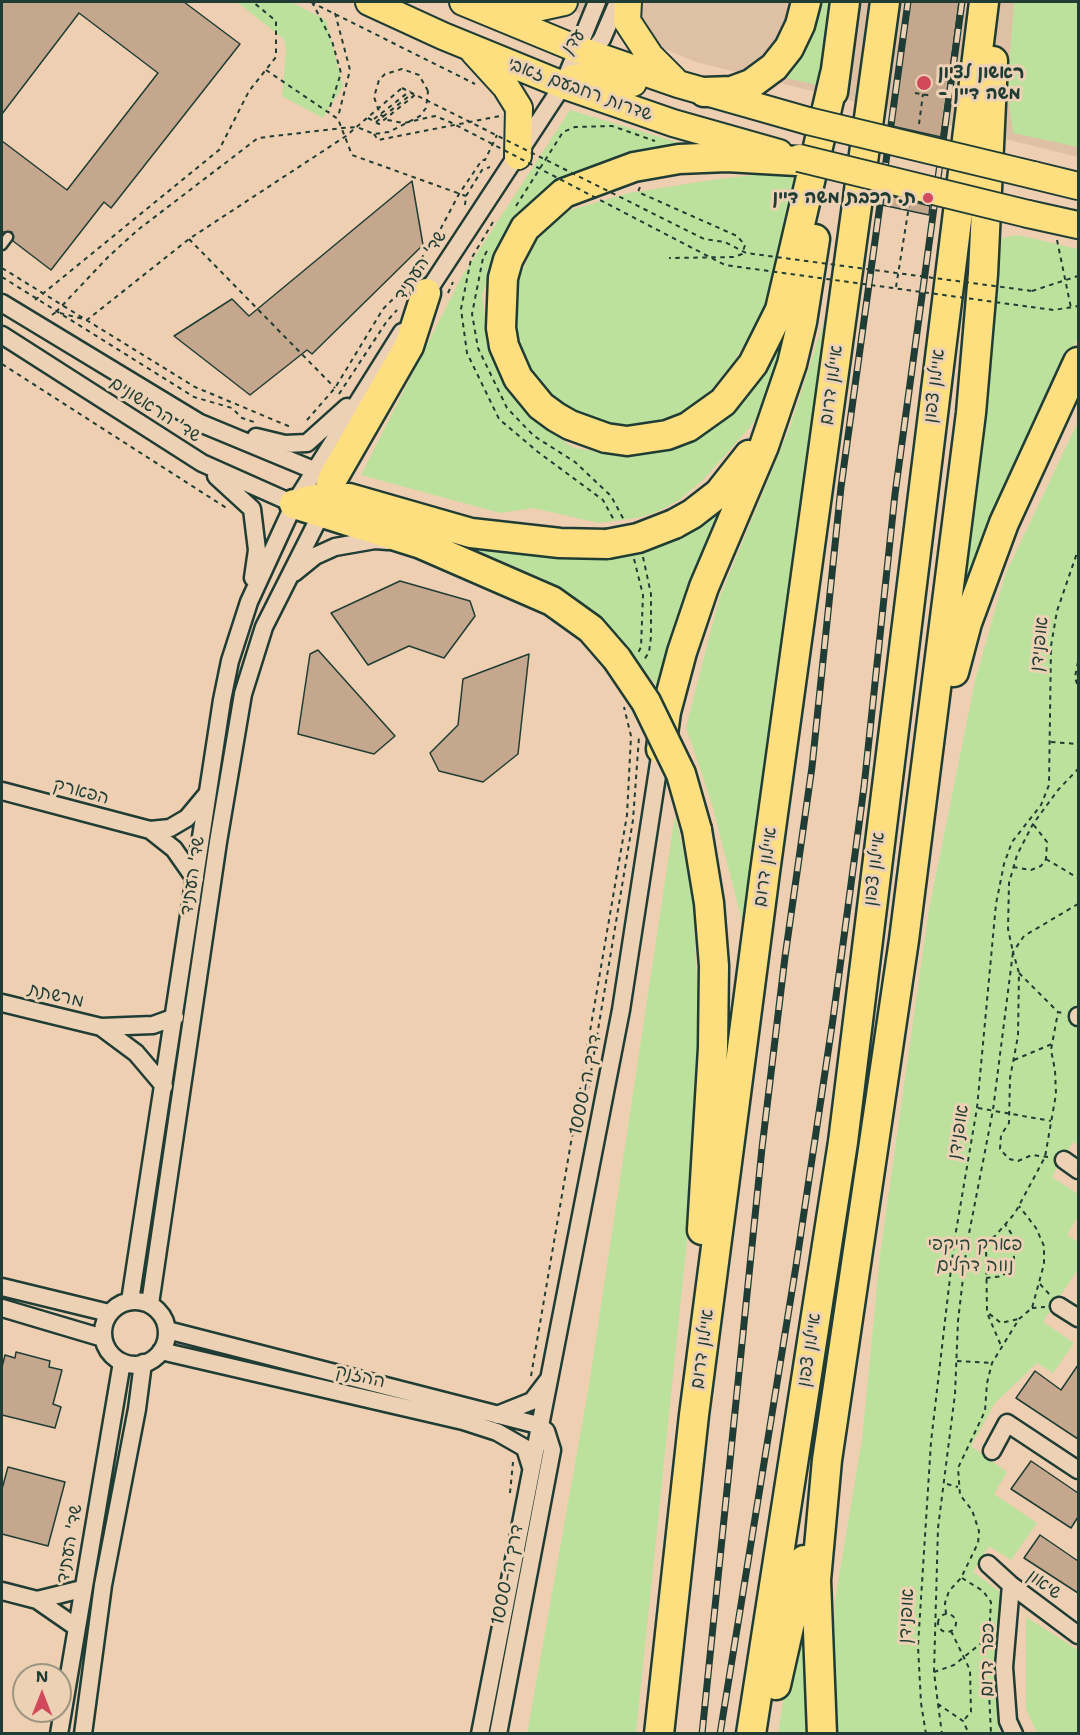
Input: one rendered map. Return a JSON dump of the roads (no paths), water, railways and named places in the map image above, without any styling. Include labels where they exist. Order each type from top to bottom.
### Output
[{"type":"highway","points":[[691,88],[732,91],[774,67],[789,48],[800,25],[806,2]]},
{"type":"highway","points":[[650,742],[666,712],[682,652],[704,587],[773,421],[792,364],[802,322],[845,2]]},
{"type":"highway","name":"איילון דרום","points":[[659,1734],[694,1415],[768,849],[885,2]]},
{"type":"highway","name":"איילון צפון","points":[[751,1734],[843,1142],[984,2]]},
{"type":"highway","points":[[822,1734],[816,1580],[827,1460],[904,940],[971,413],[983,274],[996,2]]},
{"type":"highway","points":[[804,160],[726,157],[656,162],[582,184],[564,193],[548,205],[525,228],[516,243],[507,260],[500,292],[504,346],[518,378],[541,406],[570,426],[606,438],[627,441],[667,435],[688,427],[723,402],[753,364],[780,310],[835,74]]},
{"type":"highway","points":[[320,496],[409,346],[414,299]]},
{"type":"highway","points":[[904,940],[942,716],[967,623],[1004,523],[1076,369]]},
{"type":"highway","points":[[320,496],[560,543],[638,538],[674,525],[719,493],[773,421]]},
{"type":"highway","points":[[320,496],[420,544],[552,602],[632,659],[646,702],[681,774],[697,830],[709,903],[714,966],[713,1048],[707,1128],[694,1415]]},
{"type":"highway","points":[[765,1734],[827,1460]]},
{"type":"main road","name":"שדרות רחבעם זאבי","points":[[369,2],[562,86],[673,123],[804,160],[1028,214],[1067,228]]},
{"type":"main road","points":[[467,4],[532,9],[564,2]]},
{"type":"main road","points":[[628,2],[627,21],[650,56],[691,88]]},
{"type":"main road","points":[[467,4],[585,51],[691,88],[808,121],[1078,186]]},
{"type":"main road","points":[[470,47],[506,87],[519,108],[518,153]]},
{"type":"main road","points":[[562,86],[574,78],[608,74],[736,116],[808,121]]},
{"type":"street","name":"עדן","points":[[585,51],[597,2]]},
{"type":"street","name":"עדן","points":[[562,86],[618,2]]},
{"type":"street","name":"שד' העתיד","points":[[150,1305],[216,854],[243,694],[264,627],[288,577],[366,389],[414,299],[518,153],[562,86]]},
{"type":"street","name":"שד' הראשונים","points":[[2,303],[200,423]]},
{"type":"street","name":"שד' הראשונים","points":[[2,335],[202,463],[320,496]]},
{"type":"street","points":[[200,423],[285,444],[303,437],[366,389]]},
{"type":"street","points":[[200,423],[320,496]]},
{"type":"street","points":[[202,463],[252,509],[255,521],[256,550],[249,602]]},
{"type":"street","name":"שד' העתיד","points":[[130,1301],[230,661],[249,602],[320,496]]},
{"type":"street","points":[[288,577],[315,556],[335,547],[375,540],[420,544]]},
{"type":"street","name":"דרך ה-1000","points":[[480,1734],[621,1010],[650,742]]},
{"type":"street","name":"הפארק","points":[[2,791],[150,830],[170,828],[187,818],[208,793]]},
{"type":"street","name":"הפארק","points":[[150,830],[174,849],[195,879]]},
{"type":"street","name":"מרשתת","points":[[2,1003],[101,1027],[153,1025],[175,1017]]},
{"type":"street","name":"מרשתת","points":[[101,1027],[136,1053],[164,1086]]},
{"type":"street","points":[[1064,1160],[1078,1170]]},
{"type":"street","points":[[2,1287],[109,1313]]},
{"type":"street","points":[[130,1301],[150,1305],[162,1315],[167,1330],[161,1351],[143,1363],[122,1362],[109,1352],[103,1338],[105,1321],[109,1313],[122,1303],[130,1301]]},
{"type":"street","points":[[1059,1306],[1078,1318]]},
{"type":"street","points":[[2,1308],[103,1338]]},
{"type":"street","name":"ההזנק","points":[[167,1330],[541,1426]]},
{"type":"street","name":"ההזנק","points":[[161,1351],[463,1421],[497,1432],[525,1448],[531,1468]]},
{"type":"street","name":"שד' העתיד","points":[[59,1734],[122,1362]]},
{"type":"street","points":[[83,1734],[103,1585],[137,1409],[143,1363]]},
{"type":"street","points":[[497,1414],[532,1401],[550,1377]]},
{"type":"street","points":[[992,1451],[1007,1423],[1078,1470]]},
{"type":"street","name":"דרך ה-1000","points":[[498,1734],[552,1450],[551,1439],[541,1426]]},
{"type":"street","name":"שיאון","points":[[988,1564],[1011,1585],[1078,1635]]},
{"type":"street","name":"כפר דרום","points":[[1011,1585],[1004,1667],[1008,1721],[1014,1734]]},
{"type":"street","points":[[37,1600],[82,1589]]},
{"type":"street","points":[[2,1591],[37,1600],[76,1627]]},
{"type":"lane","points":[[2,246],[8,237]]},
{"type":"railway","points":[[702,1734],[762,1148],[785,957],[812,767],[841,487],[908,2]]},
{"type":"railway","points":[[720,1734],[796,1266],[833,1019],[864,787],[895,494],[962,2]]},
{"type":"place","name":"ראשון לציון - משה דיין","points":[[924,83]]},
{"type":"place","name":"ת. רכבת משה דיין","points":[[928,198]]},
{"type":"park label","name":"פארק היקפי נווה דקלים","points":[[975,1255]]}]
